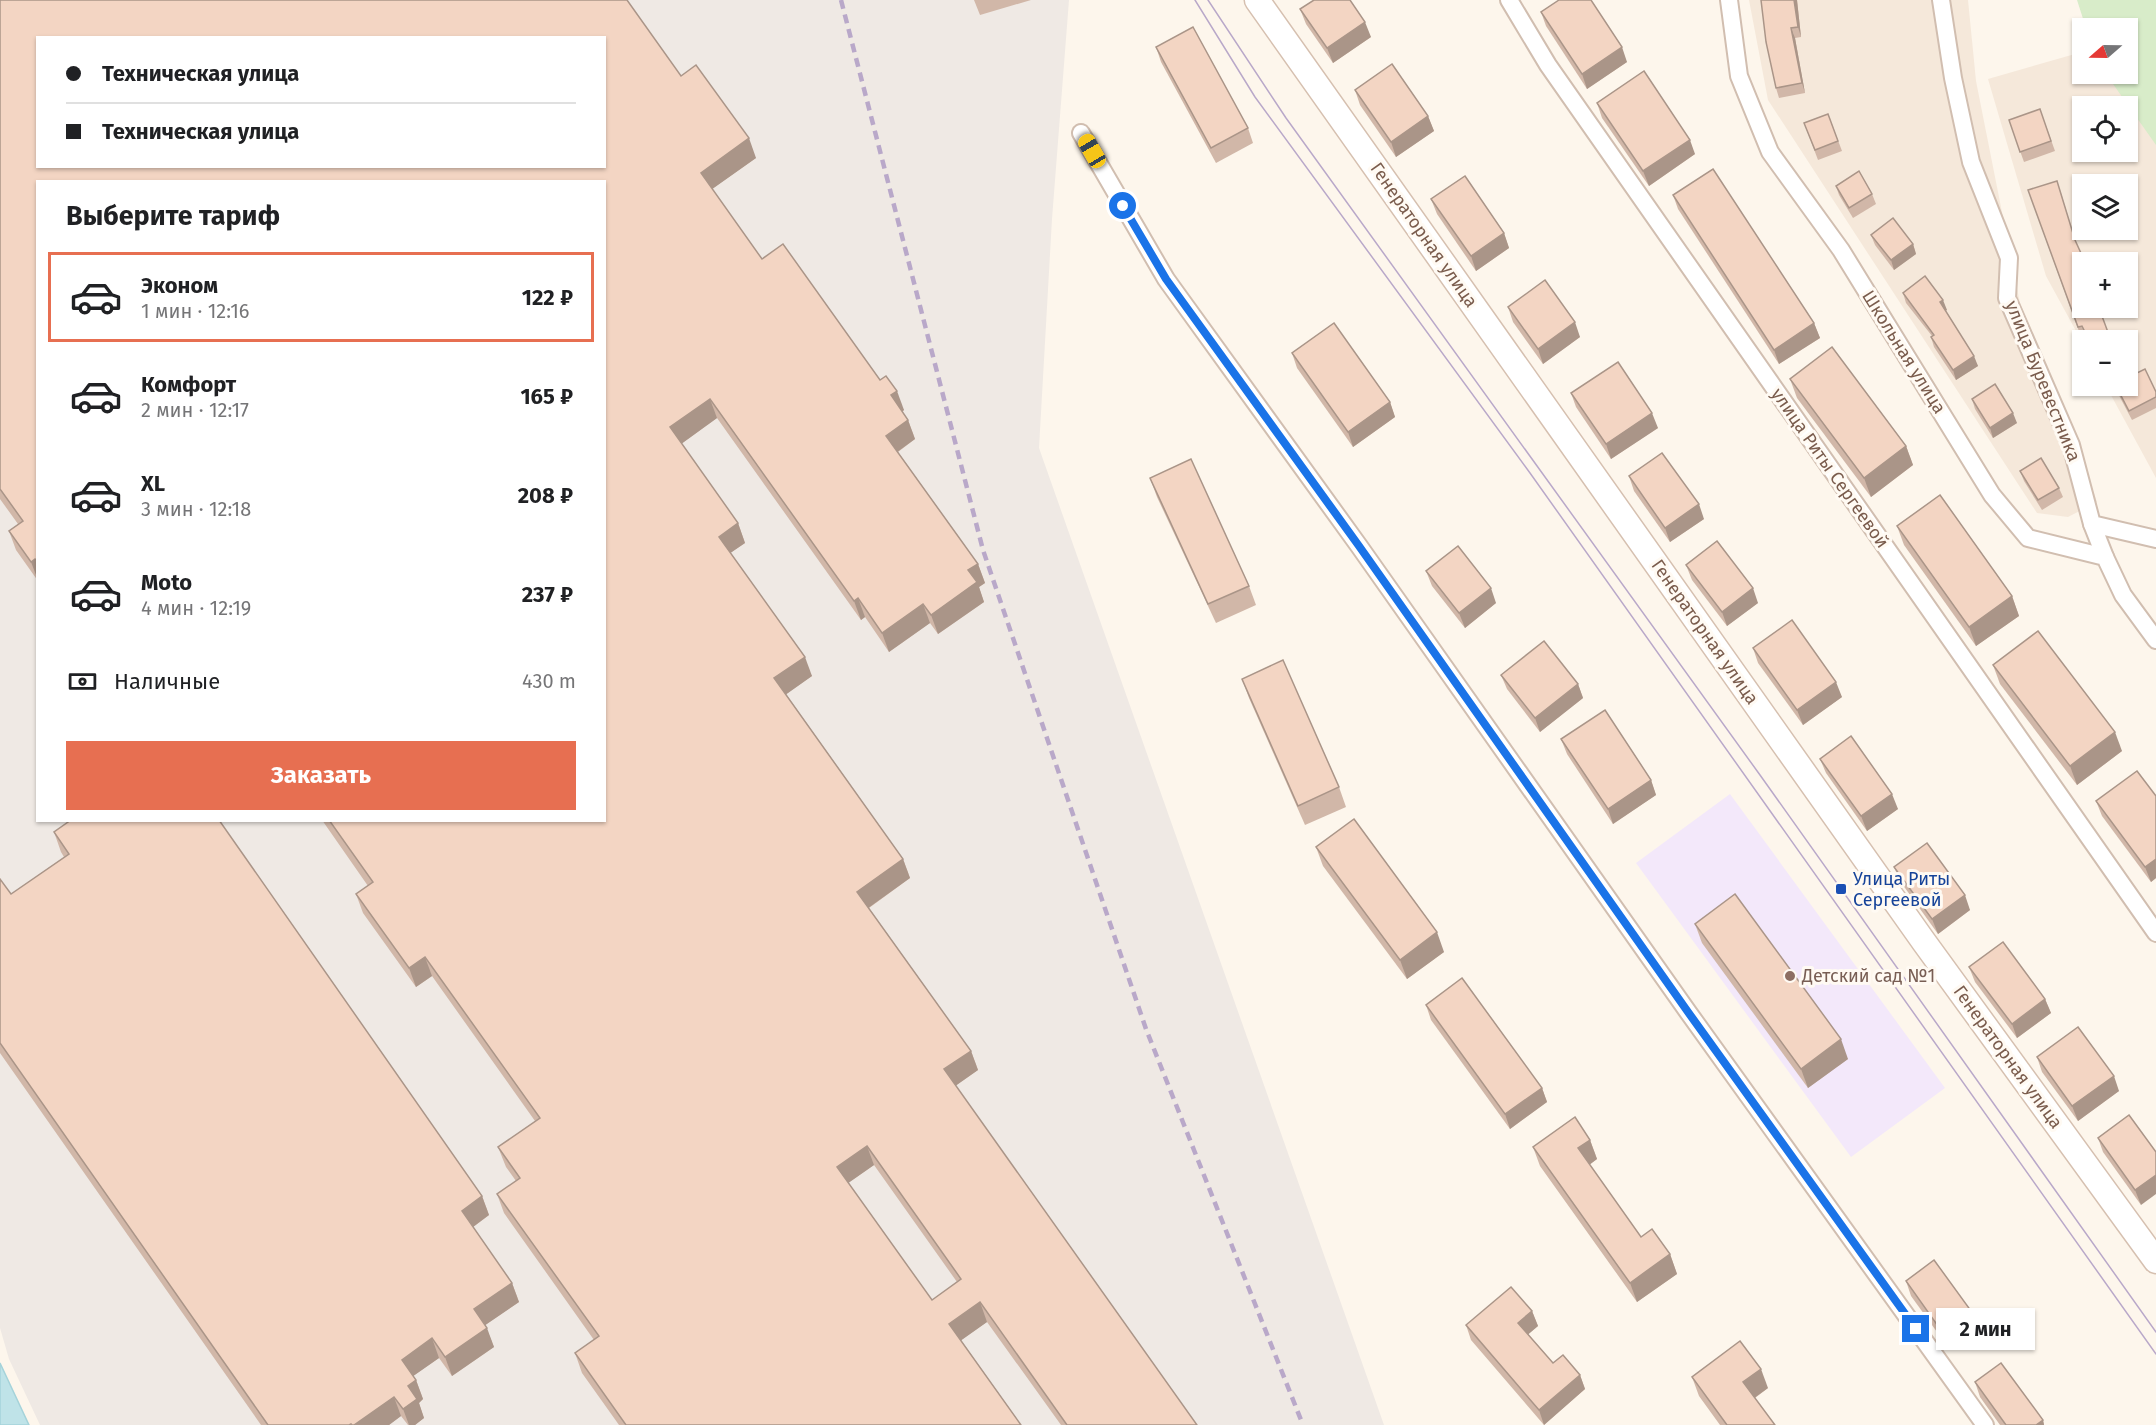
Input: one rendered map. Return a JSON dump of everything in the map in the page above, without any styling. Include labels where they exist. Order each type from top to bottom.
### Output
[{"type":"main road","name":"Генераторная улица","points":[[1257,0],[1924,942],[2156,1261]]},
{"type":"street","name":"улица Риты Сергеевой","points":[[1509,0],[1548,65],[2156,933]]},
{"type":"street","name":"Школьная улица","points":[[1729,0],[1738,76],[1770,152],[1841,250],[1992,495],[2028,537],[2105,557]]},
{"type":"street","name":"улица Буревестника","points":[[1941,0],[1953,78],[1971,162],[2009,258],[2007,298],[2072,445],[2092,524],[2105,557]]},
{"type":"street","points":[[1081,133],[1166,279],[1985,1425]]},
{"type":"street","points":[[2092,524],[2156,538]]},
{"type":"street","points":[[2105,557],[2123,595],[2156,640]]},
{"type":"shaded area","points":[[0,0],[1069,0],[1052,219],[1039,448],[1384,1425],[40,1425],[9,1359],[0,1328]]},
{"type":"shaded area","points":[[1749,0],[1968,0],[1976,81],[2020,303],[2066,413],[2097,502],[2068,517],[2037,513],[1768,100]]},
{"type":"shaded area","points":[[2156,37],[2156,478],[2111,396],[2138,396],[2138,330],[2075,330],[2046,276],[1988,79],[2072,55],[2072,84],[2138,84],[2138,60]]},
{"type":"shaded area","name":"Детский сад №1","points":[[1730,794],[1945,1088],[1851,1157],[1636,863]]},
{"type":"green space","points":[[2077,0],[2156,0],[2156,145],[2138,119],[2138,96],[2121,96],[2113,84],[2138,84],[2138,18],[2083,18]]},
{"type":"water","points":[[0,1363],[29,1425],[0,1425]]},
{"type":"building","points":[[0,0],[627,0],[681,76],[696,65],[749,138],[701,173],[762,259],[783,244],[880,380],[886,376],[897,391],[891,395],[908,420],[886,436],[978,564],[968,570],[977,582],[931,615],[923,604],[882,633],[858,598],[854,601],[710,399],[670,427],[738,523],[719,537],[805,657],[774,678],[903,859],[857,892],[971,1051],[944,1069],[1197,1425],[1067,1425],[980,1302],[949,1324],[1021,1425],[626,1425],[575,1353],[599,1336],[497,1194],[520,1178],[498,1147],[540,1118],[425,957],[409,968],[356,894],[373,882],[330,822],[606,822],[606,180],[36,180],[36,560],[31,562],[9,531],[23,521],[0,489]],"holes":[[[867,1146],[961,1279],[932,1300],[837,1167]]]},
{"type":"building","points":[[1314,0],[1350,0],[1365,22],[1327,48],[1300,9]]},
{"type":"building","points":[[1559,0],[1591,0],[1622,47],[1582,74],[1541,12]]},
{"type":"building","points":[[1761,0],[1794,0],[1798,27],[1791,28],[1802,83],[1776,88],[1766,42]]},
{"type":"building","points":[[1193,27],[1248,128],[1211,148],[1156,47]]},
{"type":"building","points":[[1392,64],[1428,116],[1391,142],[1355,90]]},
{"type":"building","points":[[1644,71],[1690,140],[1643,171],[1597,103]]},
{"type":"building","points":[[2040,109],[2051,141],[2020,152],[2009,120]]},
{"type":"building","points":[[1828,114],[1838,141],[1815,150],[1804,123]]},
{"type":"building","points":[[1713,169],[1814,323],[1774,350],[1673,195]]},
{"type":"building","points":[[1859,171],[1872,194],[1849,208],[1836,186]]},
{"type":"building","points":[[1465,176],[1504,233],[1471,256],[1431,199]]},
{"type":"building","points":[[2057,181],[2072,230],[2072,240],[2075,240],[2080,252],[2072,252],[2072,311],[2028,190]]},
{"type":"building","points":[[1893,218],[1913,244],[1891,260],[1871,235]]},
{"type":"building","points":[[1925,276],[1943,300],[1940,302],[1974,356],[1953,370],[1931,337],[1934,335],[1903,293]]},
{"type":"building","points":[[1545,280],[1575,322],[1538,349],[1508,307]]},
{"type":"building","points":[[2075,318],[2103,318],[2107,330],[2084,330],[2082,326],[2078,327]]},
{"type":"building","points":[[1334,323],[1390,402],[1348,432],[1292,353]]},
{"type":"building","points":[[1832,347],[1906,446],[1864,478],[1790,379]]},
{"type":"building","points":[[1618,362],[1652,413],[1606,444],[1571,393]]},
{"type":"building","points":[[2145,369],[2156,392],[2156,397],[2129,411],[2121,396],[2138,396],[2138,372]]},
{"type":"building","points":[[1995,384],[2013,413],[1990,428],[1972,399]]},
{"type":"building","points":[[1662,453],[1699,504],[1665,528],[1629,476]]},
{"type":"building","points":[[2041,458],[2059,488],[2038,500],[2020,471]]},
{"type":"building","points":[[1191,459],[1249,586],[1208,604],[1150,478]]},
{"type":"building","points":[[1940,495],[2012,596],[1969,627],[1897,526]]},
{"type":"building","points":[[1717,541],[1753,588],[1722,612],[1686,565]]},
{"type":"building","points":[[1458,546],[1491,588],[1459,613],[1426,571]]},
{"type":"building","points":[[1792,620],[1836,682],[1797,710],[1753,648]]},
{"type":"building","points":[[2038,631],[2115,732],[2070,766],[1993,665]]},
{"type":"building","points":[[1544,641],[1578,684],[1535,718],[1501,675]]},
{"type":"building","points":[[1283,660],[1339,787],[1298,806],[1242,679]]},
{"type":"building","points":[[1605,710],[1651,780],[1608,809],[1561,739]]},
{"type":"building","points":[[1851,736],[1892,794],[1861,816],[1820,759]]},
{"type":"building","points":[[2137,771],[2156,796],[2156,859],[2145,867],[2096,801]]},
{"type":"building","points":[[1354,819],[1437,932],[1400,960],[1316,847]]},
{"type":"building","points":[[68,822],[220,822],[482,1196],[462,1211],[512,1283],[474,1309],[487,1328],[445,1357],[432,1338],[402,1360],[416,1380],[408,1386],[417,1399],[403,1409],[394,1397],[354,1425],[268,1425],[0,1043],[0,879],[11,894],[69,854],[54,832]]},
{"type":"building","points":[[1927,843],[1965,895],[1932,919],[1894,867]]},
{"type":"building","name":"Детский сад №1","points":[[1735,894],[1841,1039],[1801,1069],[1695,924]]},
{"type":"building","points":[[2003,942],[2045,999],[2012,1024],[1969,967]]},
{"type":"building","points":[[1462,978],[1542,1088],[1505,1114],[1426,1005]]},
{"type":"building","points":[[2078,1027],[2114,1076],[2072,1106],[2037,1057]]},
{"type":"building","points":[[2129,1115],[2156,1152],[2156,1175],[2135,1190],[2098,1138]]},
{"type":"building","points":[[1575,1117],[1590,1140],[1578,1148],[1641,1237],[1652,1229],[1670,1254],[1630,1283],[1533,1147]]},
{"type":"building","points":[[1934,1260],[1974,1315],[1945,1336],[1906,1281]]},
{"type":"building","points":[[1511,1287],[1532,1311],[1518,1323],[1553,1363],[1563,1355],[1580,1375],[1539,1410],[1466,1325]]},
{"type":"building","points":[[1740,1341],[1761,1369],[1743,1382],[1775,1425],[1727,1425],[1692,1377]]},
{"type":"building","points":[[2001,1363],[2043,1420],[2036,1425],[2006,1425],[1975,1382]]},
{"type":"tram line","points":[[1195,0],[1255,97],[1530,473],[2156,1354]]},
{"type":"tram line","points":[[1208,0],[1286,118],[1760,775],[2156,1332]]},
{"type":"railway","points":[[841,0],[983,550],[1146,1029],[1303,1425]]},
{"type":"place","name":"Улица Риты Сергеевой","points":[[1841,889]]},
{"type":"place","name":"Детский сад №1","points":[[1790,976]]},
{"type":"route","points":[[1123,206],[1166,279],[1359,546],[1688,1012],[1916,1329]]}]
